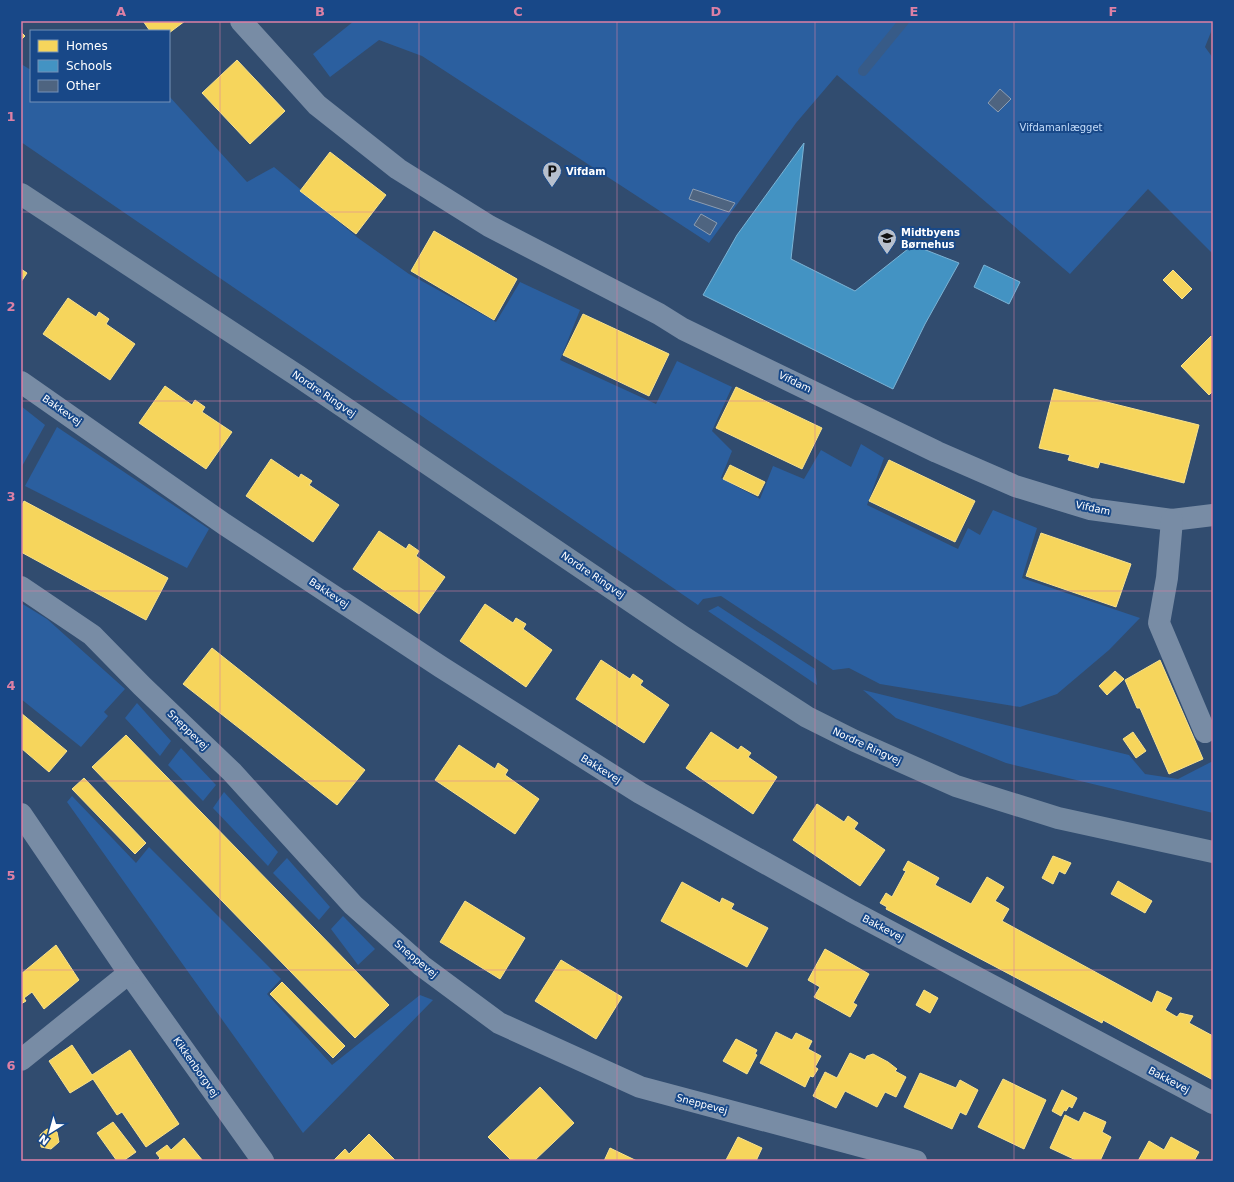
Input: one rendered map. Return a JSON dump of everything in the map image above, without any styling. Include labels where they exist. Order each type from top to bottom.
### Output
[{"type":"main road","name":"Nordre Ringvej","points":[[21,194],[305,381],[688,640],[807,717],[855,741],[956,786],[1058,818],[1213,852]]},
{"type":"street","name":"Vifdam","points":[[241,21],[317,105],[398,169],[489,226],[659,314],[683,328],[937,452],[1015,486],[1090,509],[1172,520],[1213,515]]},
{"type":"street","name":"Bakkevej","points":[[21,382],[224,524],[434,663],[640,793],[851,911],[1213,1103]]},
{"type":"street","points":[[1172,520],[1167,578],[1159,624],[1205,732]]},
{"type":"street","name":"Sneppevej","points":[[21,587],[92,636],[232,772],[353,905],[422,966],[499,1023],[640,1087],[916,1161]]},
{"type":"street","name":"Kikkenborgvej","points":[[24,823],[263,1161]]},
{"type":"street","points":[[21,1060],[129,973]]},
{"type":"green space","name":"Vifdamanlægget","points":[[354,21],[1213,21],[1213,27],[1205,47],[1213,58],[1213,254],[1148,189],[1070,274],[837,75],[796,123],[709,243],[422,56],[379,40],[330,77],[313,54]]},
{"type":"green space","points":[[21,64],[30,69],[30,102],[170,102],[170,97],[247,182],[274,167],[358,238],[409,274],[496,322],[520,282],[580,310],[560,360],[656,404],[677,361],[732,387],[712,431],[732,451],[721,478],[760,499],[773,466],[804,479],[821,450],[851,467],[861,444],[884,458],[867,505],[958,549],[968,528],[980,535],[993,510],[1037,528],[1022,578],[1140,618],[1109,650],[1057,694],[1020,707],[880,684],[849,668],[833,670],[721,596],[703,599],[698,605],[21,142]]},
{"type":"green space","points":[[21,406],[45,425],[21,468]]},
{"type":"green space","points":[[57,427],[209,529],[187,568],[25,486]]},
{"type":"green space","points":[[21,603],[47,619],[125,689],[104,712],[108,716],[81,747],[21,699]]},
{"type":"green space","points":[[718,606],[815,669],[817,685],[708,611]]},
{"type":"green space","points":[[863,690],[1129,755],[1145,774],[1178,779],[1213,761],[1213,813],[1006,763],[896,718]]},
{"type":"green space","points":[[137,703],[171,741],[160,756],[125,718]]},
{"type":"green space","points":[[181,748],[216,785],[203,801],[168,765]]},
{"type":"green space","points":[[224,792],[278,852],[268,866],[213,808]]},
{"type":"green space","points":[[72,796],[136,863],[149,847],[281,979],[267,994],[332,1065],[420,995],[433,1000],[303,1133],[67,802]]},
{"type":"green space","points":[[287,858],[330,907],[319,920],[273,873]]},
{"type":"green space","points":[[343,916],[375,949],[358,965],[331,929]]},
{"type":"building: Homes","points":[[143,21],[185,21],[170,32],[170,30],[149,30]]},
{"type":"building: Homes","points":[[21,32],[25,36],[21,40]]},
{"type":"building: Homes","points":[[237,60],[285,111],[250,144],[202,93]]},
{"type":"building: Homes","points":[[330,152],[386,195],[356,234],[300,191]]},
{"type":"building: Homes","points":[[434,231],[517,279],[494,320],[411,271]]},
{"type":"building: Homes","points":[[21,269],[27,273],[21,282]]},
{"type":"building: Homes","points":[[1173,270],[1192,289],[1182,299],[1163,280]]},
{"type":"building: Homes","points":[[68,298],[96,317],[99,312],[109,319],[106,324],[135,344],[110,380],[43,334]]},
{"type":"building: Homes","points":[[583,314],[669,354],[649,396],[563,355]]},
{"type":"building: Homes","points":[[1211,336],[1213,338],[1213,391],[1209,395],[1181,366]]},
{"type":"building: Homes","points":[[165,386],[192,405],[195,400],[205,407],[202,412],[232,432],[206,469],[139,423]]},
{"type":"building: Homes","points":[[736,387],[822,428],[802,469],[716,428]]},
{"type":"building: Homes","points":[[1054,389],[1199,425],[1184,483],[1100,462],[1098,468],[1068,460],[1070,455],[1039,448]]},
{"type":"building: Homes","points":[[271,459],[299,478],[301,474],[312,481],[309,485],[339,505],[313,542],[246,496]]},
{"type":"building: Homes","points":[[889,460],[975,501],[955,542],[869,501]]},
{"type":"building: Homes","points":[[730,465],[765,482],[758,496],[723,479]]},
{"type":"building: Homes","points":[[24,501],[168,578],[146,620],[21,552],[21,507]]},
{"type":"building: Homes","points":[[379,531],[406,549],[409,544],[419,551],[416,556],[445,577],[419,614],[353,569]]},
{"type":"building: Homes","points":[[1041,533],[1131,564],[1116,607],[1026,576]]},
{"type":"building: Homes","points":[[485,604],[513,623],[516,618],[526,624],[523,629],[552,650],[526,687],[460,641]]},
{"type":"building: Homes","points":[[212,648],[365,770],[337,805],[183,684]]},
{"type":"building: Homes","points":[[601,660],[630,679],[633,674],[643,681],[640,685],[669,705],[644,743],[576,699]]},
{"type":"building: Homes","points":[[1160,660],[1203,759],[1169,774],[1140,708],[1137,708],[1125,680]]},
{"type":"building: Homes","points":[[1115,671],[1124,679],[1107,695],[1099,686]]},
{"type":"building: Homes","points":[[21,713],[67,751],[49,772],[21,748]]},
{"type":"building: Homes","points":[[711,732],[738,750],[741,746],[751,753],[748,757],[777,777],[753,814],[686,768]]},
{"type":"building: Homes","points":[[1133,732],[1146,751],[1136,758],[1123,739]]},
{"type":"building: Homes","points":[[126,735],[389,1005],[355,1038],[92,767]]},
{"type":"building: Homes","points":[[459,745],[495,769],[498,763],[508,770],[505,775],[539,799],[515,834],[435,780]]},
{"type":"building: Homes","points":[[84,778],[146,843],[135,854],[72,789]]},
{"type":"building: Homes","points":[[817,804],[844,822],[848,816],[858,823],[854,829],[885,850],[860,886],[793,840]]},
{"type":"building: Homes","points":[[1053,856],[1071,863],[1065,874],[1059,871],[1053,884],[1042,878]]},
{"type":"building: Homes","points":[[908,861],[939,878],[935,885],[971,904],[987,877],[1004,887],[995,901],[1009,909],[1002,921],[1152,1003],[1157,991],[1172,998],[1165,1010],[1177,1017],[1180,1013],[1193,1016],[1189,1023],[1213,1036],[1213,1080],[1103,1020],[1102,1023],[886,909],[887,907],[880,903],[886,893],[892,897],[906,871],[903,870]]},
{"type":"building: Homes","points":[[1118,881],[1152,901],[1145,913],[1111,894]]},
{"type":"building: Homes","points":[[682,882],[720,903],[722,898],[734,904],[731,909],[768,928],[747,967],[661,921]]},
{"type":"building: Homes","points":[[465,901],[525,938],[500,979],[440,942]]},
{"type":"building: Homes","points":[[56,945],[79,980],[44,1009],[32,992],[24,998],[26,1001],[21,1004],[21,974]]},
{"type":"building: Homes","points":[[825,949],[869,974],[853,1003],[857,1005],[850,1017],[814,997],[820,987],[808,980]]},
{"type":"building: Homes","points":[[561,960],[622,997],[596,1039],[535,1001]]},
{"type":"building: Homes","points":[[282,982],[345,1046],[333,1058],[270,994]]},
{"type":"building: Homes","points":[[924,990],[938,998],[930,1013],[916,1005]]},
{"type":"building: Homes","points":[[776,1032],[792,1040],[796,1033],[812,1041],[808,1049],[821,1056],[815,1067],[818,1069],[813,1077],[810,1076],[805,1087],[760,1063]]},
{"type":"building: Homes","points":[[736,1039],[757,1050],[755,1054],[757,1055],[747,1074],[723,1061]]},
{"type":"building: Homes","points":[[72,1045],[92,1075],[130,1050],[179,1124],[146,1147],[122,1112],[117,1115],[93,1079],[70,1093],[49,1061]]},
{"type":"building: Homes","points":[[850,1053],[865,1060],[867,1056],[873,1054],[888,1062],[897,1069],[895,1071],[906,1077],[896,1097],[885,1092],[877,1107],[845,1091],[836,1108],[813,1096],[825,1072],[837,1078]]},
{"type":"building: Homes","points":[[920,1073],[956,1088],[960,1080],[978,1090],[966,1115],[960,1112],[952,1129],[904,1107]]},
{"type":"building: Homes","points":[[1003,1079],[1046,1100],[1024,1149],[978,1127]]},
{"type":"building: Homes","points":[[540,1087],[574,1123],[534,1161],[512,1161],[488,1137]]},
{"type":"building: Homes","points":[[1062,1090],[1077,1098],[1072,1108],[1069,1106],[1066,1111],[1064,1110],[1061,1116],[1052,1111]]},
{"type":"building: Homes","points":[[1084,1112],[1106,1122],[1102,1132],[1111,1137],[1100,1161],[1078,1161],[1050,1148],[1065,1115],[1079,1122]]},
{"type":"building: Homes","points":[[113,1122],[136,1152],[123,1161],[117,1161],[97,1133]]},
{"type":"building: Homes","points":[[47,1129],[57,1132],[59,1142],[51,1149],[41,1147],[40,1135]]},
{"type":"building: Homes","points":[[369,1134],[396,1161],[333,1161],[345,1149],[349,1154]]},
{"type":"building: Homes","points":[[738,1137],[762,1148],[756,1161],[726,1160]]},
{"type":"building: Homes","points":[[1171,1137],[1199,1152],[1194,1161],[1138,1161],[1149,1141],[1164,1150]]},
{"type":"building: Homes","points":[[184,1138],[203,1161],[157,1161],[160,1158],[156,1153],[167,1145],[171,1150]]},
{"type":"building: Homes","points":[[610,1148],[637,1161],[604,1161]]},
{"type":"building: Schools","points":[[804,143],[791,259],[855,291],[913,245],[959,263],[925,324],[893,389],[703,295],[737,235]]},
{"type":"building: Schools","points":[[984,265],[1020,282],[1009,304],[974,287]]},
{"type":"building: Other","points":[[1000,89],[1011,99],[998,112],[988,103]]},
{"type":"building: Other","points":[[693,189],[735,203],[729,212],[689,199]]},
{"type":"building: Other","points":[[701,214],[717,223],[710,235],[694,225]]},
{"type":"waterway","points":[[863,71],[904,21]]},
{"type":"place","name":"Vifdam","points":[[552,188]]},
{"type":"place","name":"Midtbyens Børnehus","points":[[887,255]]}]
